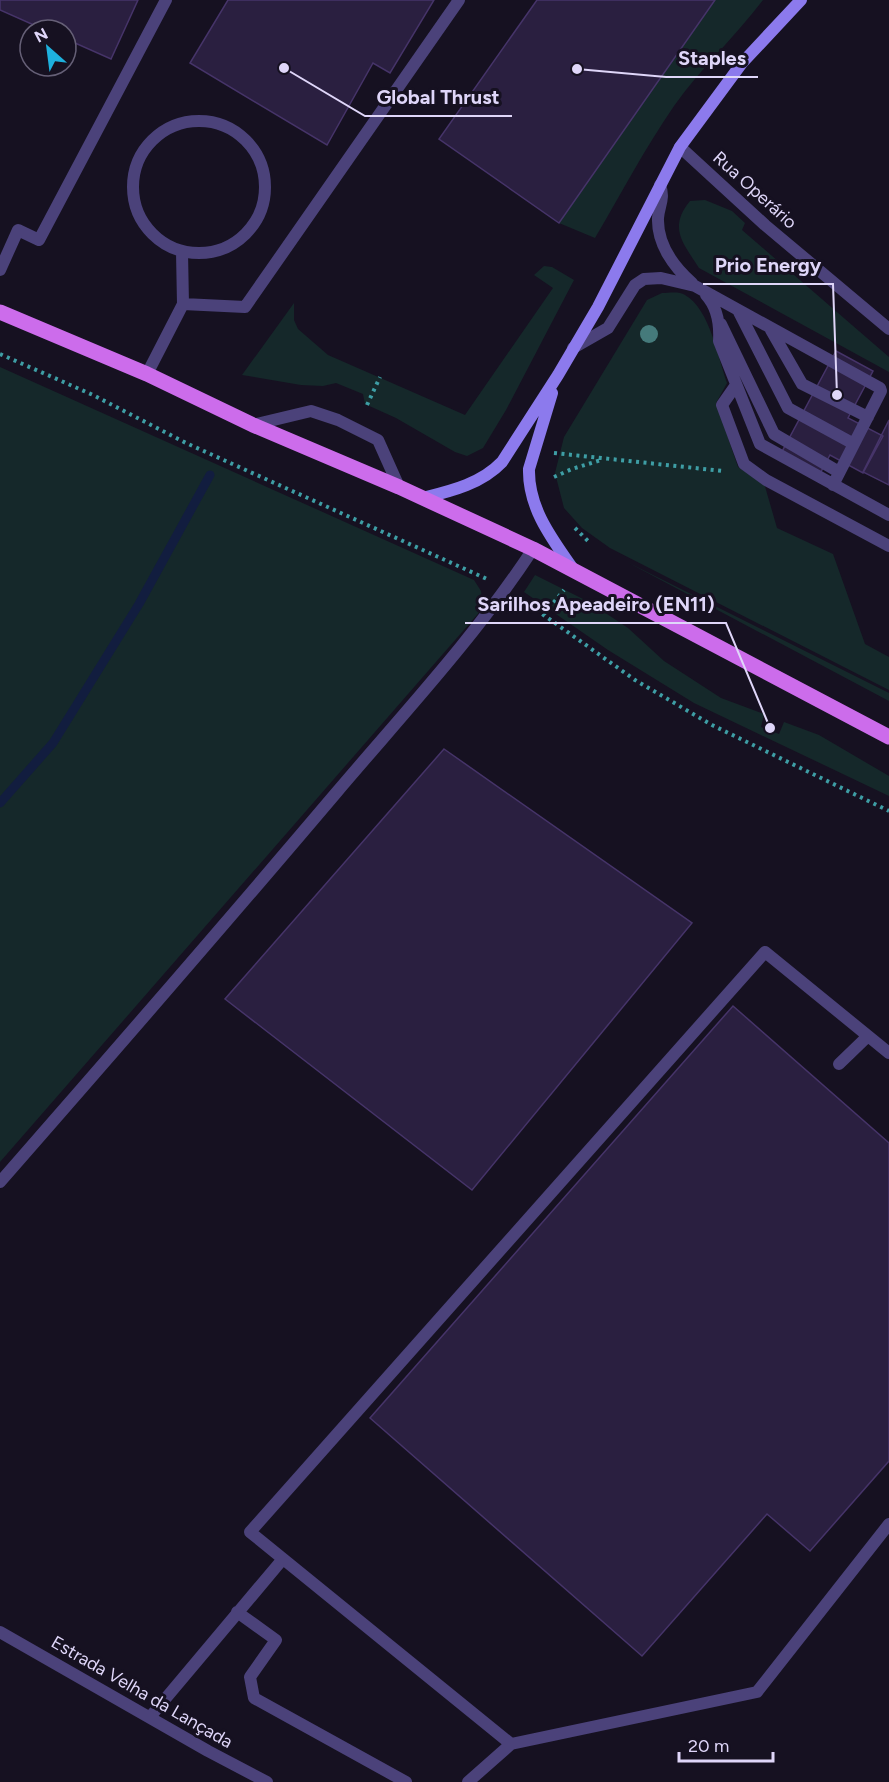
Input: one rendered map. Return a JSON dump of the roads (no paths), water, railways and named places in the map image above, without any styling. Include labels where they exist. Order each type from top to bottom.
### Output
[{"type":"main road","points":[[0,312],[147,374],[253,425],[399,487],[533,549],[889,737]]},
{"type":"street","points":[[0,270],[18,230],[39,240],[166,0]]},
{"type":"street","points":[[183,304],[245,307],[459,0]]},
{"type":"street","points":[[423,498],[470,485],[495,469],[513,446],[598,307],[680,147],[742,63],[801,0]]},
{"type":"street","points":[[190,121],[213,122],[233,129],[249,142],[261,160],[266,181],[264,202],[256,221],[242,238],[224,248],[204,254],[182,252],[161,242],[145,226],[135,206],[132,183],[137,161],[150,142],[168,128],[190,121]]},
{"type":"street","name":"Rua Operário","points":[[680,147],[765,225],[889,330]]},
{"type":"street","points":[[660,185],[663,195],[658,214],[658,226],[672,263],[712,301],[720,323],[774,434],[839,472]]},
{"type":"street","points":[[147,374],[183,304],[182,252]]},
{"type":"street","points":[[573,348],[608,328],[635,285],[644,279],[661,278],[698,288],[880,388],[881,391],[833,486]]},
{"type":"street","points":[[739,312],[788,408],[854,444]]},
{"type":"street","points":[[720,323],[718,341],[760,444],[889,515]]},
{"type":"street","points":[[770,329],[802,384],[868,417]]},
{"type":"street","points":[[558,375],[531,460],[528,477],[542,521],[573,569]]},
{"type":"street","points":[[736,385],[722,405],[744,464],[766,480],[889,546]]},
{"type":"street","points":[[253,425],[311,411],[338,420],[378,440],[399,487]]},
{"type":"street","points":[[0,1182],[173,985],[506,591],[533,549]]},
{"type":"street","points":[[511,1744],[250,1532],[765,952],[889,1053]]},
{"type":"street","points":[[839,1064],[868,1036]]},
{"type":"street","points":[[468,1782],[511,1744],[757,1692],[889,1524]]},
{"type":"street","points":[[150,1717],[282,1560]]},
{"type":"street","points":[[237,1612],[276,1640],[250,1677],[254,1698],[406,1782]]},
{"type":"street","name":"Estrada Velha da Lançada","points":[[0,1632],[267,1782]]},
{"type":"waterway","points":[[0,803],[53,743],[139,604],[210,475]]},
{"type":"place","name":"Global Thrust","points":[[284,68]]},
{"type":"place","name":"Staples","points":[[577,69]]},
{"type":"place","name":"Prio Energy","points":[[837,395]]},
{"type":"place","name":"Sarilhos Apeadeiro (EN11)","points":[[770,728]]}]
